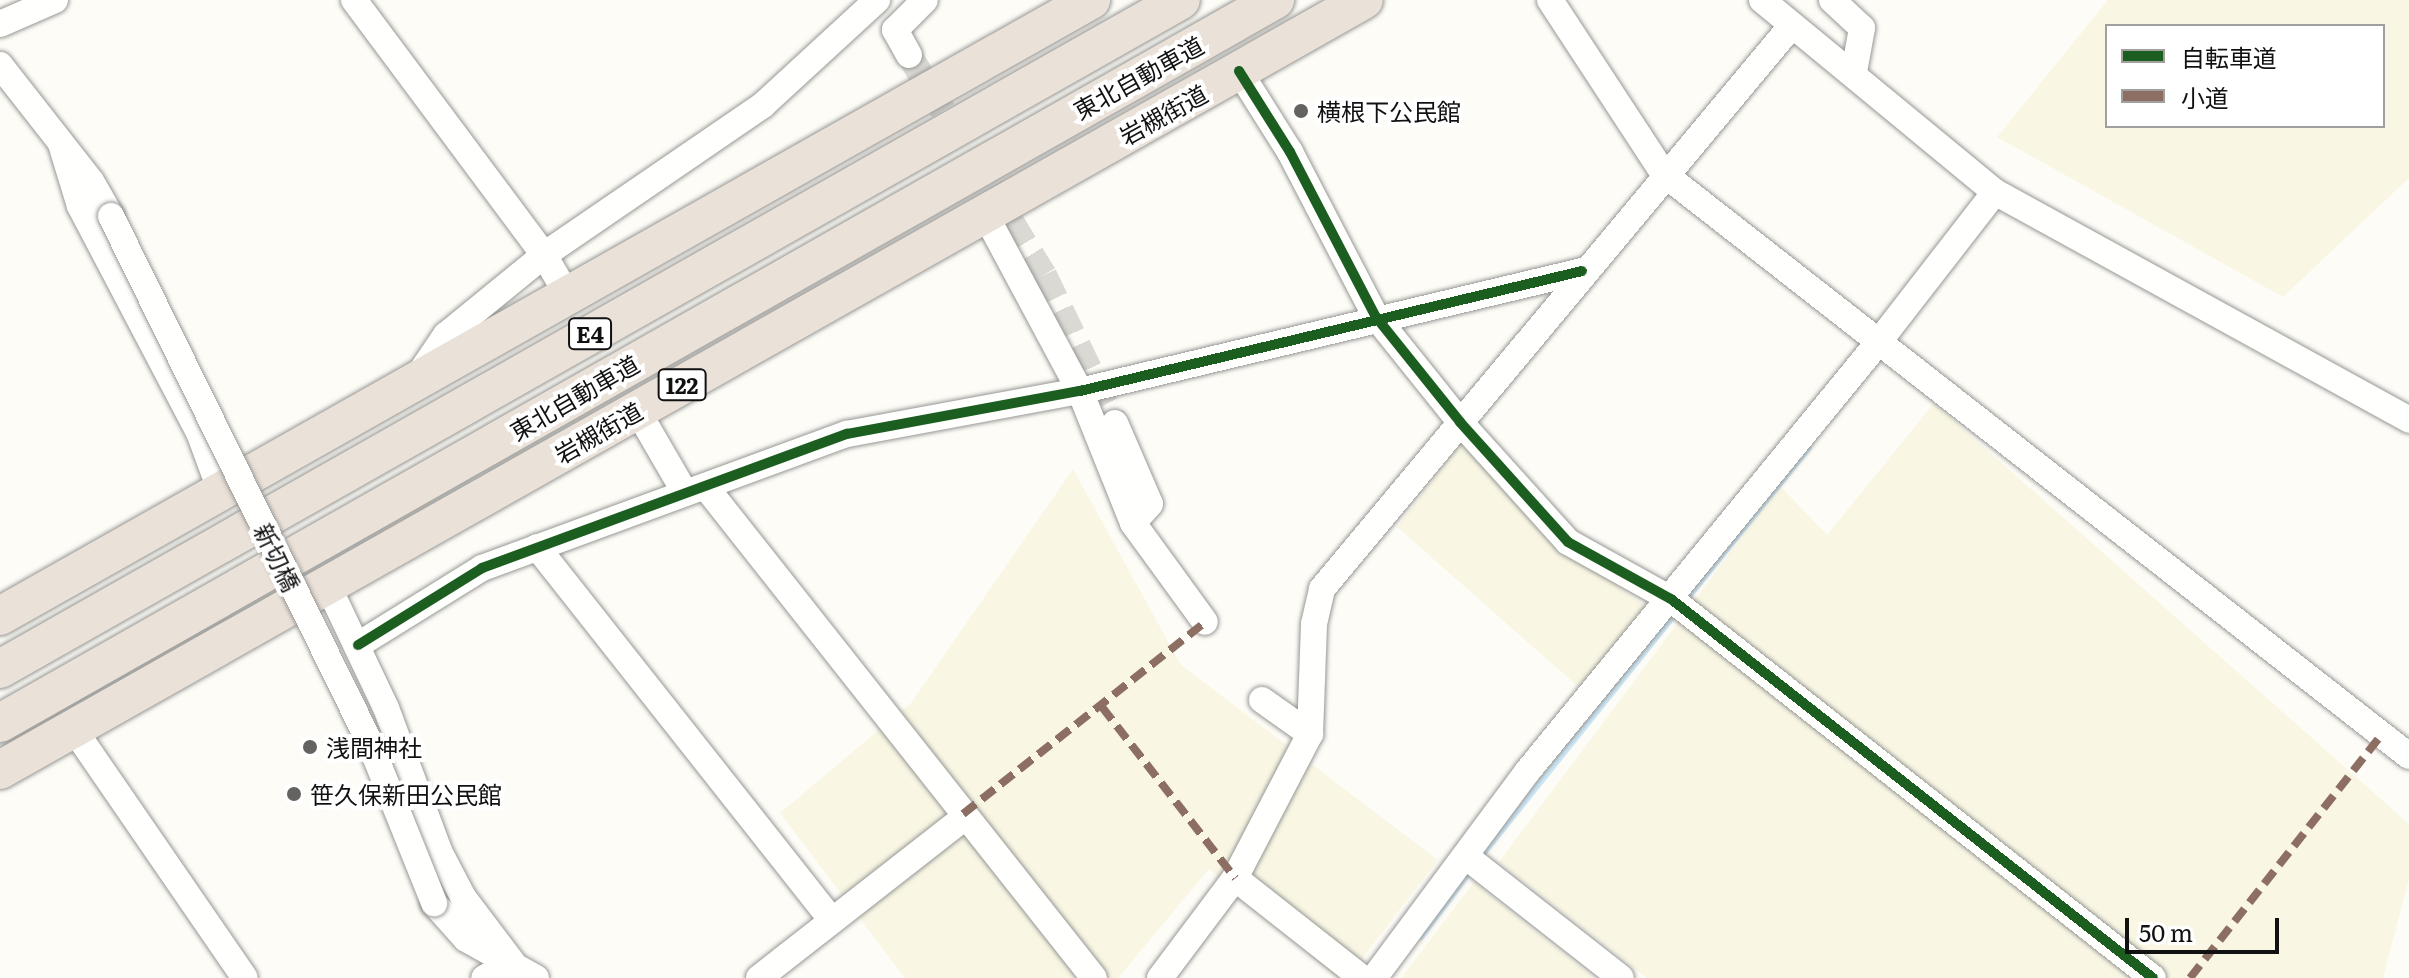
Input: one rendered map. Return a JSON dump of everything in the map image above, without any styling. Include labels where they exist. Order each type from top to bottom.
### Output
[{"type":"highway","points":[[0,616],[1091,0]]},
{"type":"highway","name":"東北自動車道","points":[[0,669],[1181,0]]},
{"type":"highway","name":"東北自動車道","points":[[0,723],[1275,0]]},
{"type":"highway","name":"岩槻街道","points":[[0,770],[1364,0]]},
{"type":"street","points":[[354,0],[544,255],[567,294]]},
{"type":"street","points":[[909,55],[895,30],[925,0]]},
{"type":"street","points":[[1550,0],[1664,174],[1881,339],[2409,756]]},
{"type":"street","points":[[1762,0],[1854,72],[1995,192],[2409,420]]},
{"type":"street","points":[[1832,0],[1862,28],[1854,72]]},
{"type":"street","points":[[0,24],[43,3]]},
{"type":"street","points":[[412,384],[446,335],[544,255],[763,105],[861,6]]},
{"type":"street","points":[[1160,978],[1235,878],[1310,734],[1314,624],[1322,589],[1582,271],[1792,25]]},
{"type":"street","name":"新切橋","points":[[0,65],[111,216],[369,741],[434,903],[466,939],[512,962]]},
{"type":"street","points":[[1239,71],[1290,152],[1376,317],[1460,422],[1568,542],[1671,599],[2153,978]]},
{"type":"street","points":[[61,144],[80,206],[200,435],[221,492]]},
{"type":"street","points":[[1374,978],[1468,858],[1527,772],[1881,339],[1995,192]]},
{"type":"street","points":[[985,214],[1080,391],[1133,523],[1205,622]]},
{"type":"street","points":[[358,645],[482,568],[847,434],[1080,391],[1376,317],[1582,271]]},
{"type":"street","points":[[637,410],[694,488],[1094,978]]},
{"type":"street","points":[[1115,423],[1150,504],[1133,523]]},
{"type":"street","points":[[537,547],[832,921]]},
{"type":"street","points":[[328,586],[358,645],[440,853],[463,897],[512,962],[536,978]]},
{"type":"street","points":[[1262,700],[1310,734]]},
{"type":"street","points":[[73,728],[245,978]]},
{"type":"street","points":[[759,978],[965,817]]},
{"type":"street","points":[[1468,858],[1510,896],[1621,978]]},
{"type":"street","points":[[1235,878],[1362,978]]},
{"type":"street","points":[[484,978],[512,962]]},
{"type":"shaded area","points":[[2108,0],[2409,0],[2409,178],[2283,297],[1997,137]]},
{"type":"shaded area","points":[[1934,403],[2409,824],[2409,879],[2383,978],[1647,978],[1499,862],[1780,486],[1827,535]]},
{"type":"shaded area","points":[[1464,439],[1556,543],[1645,606],[1582,690],[1397,527]]},
{"type":"shaded area","points":[[1073,469],[1181,665],[1438,860],[1347,978],[1337,978],[1209,869],[1118,978],[905,978],[780,813],[911,703]]},
{"type":"shaded area","points":[[1474,882],[1594,978],[1401,978]]},
{"type":"waterway","points":[[1685,601],[1809,448]]},
{"type":"waterway","points":[[1478,860],[1676,613]]},
{"type":"waterway","points":[[1421,937],[1472,869]]},
{"type":"tunnel","points":[[909,55],[1044,275],[1115,423]]},
{"type":"marked path","points":[[963,814],[1205,622]]},
{"type":"marked path","points":[[1102,707],[1235,878]]},
{"type":"marked path","points":[[2190,978],[2381,735]]},
{"type":"cycle path","points":[[1239,71],[1290,152],[1376,317],[1460,422],[1568,542],[1671,599],[2153,978]]},
{"type":"cycle path","points":[[358,645],[482,568],[847,434],[1080,391],[1582,271]]},
{"type":"place","name":"横根下公民館","points":[[1301,111]]},
{"type":"place","name":"浅間神社","points":[[310,747]]},
{"type":"place","name":"笹久保新田公民館","points":[[294,794]]}]
